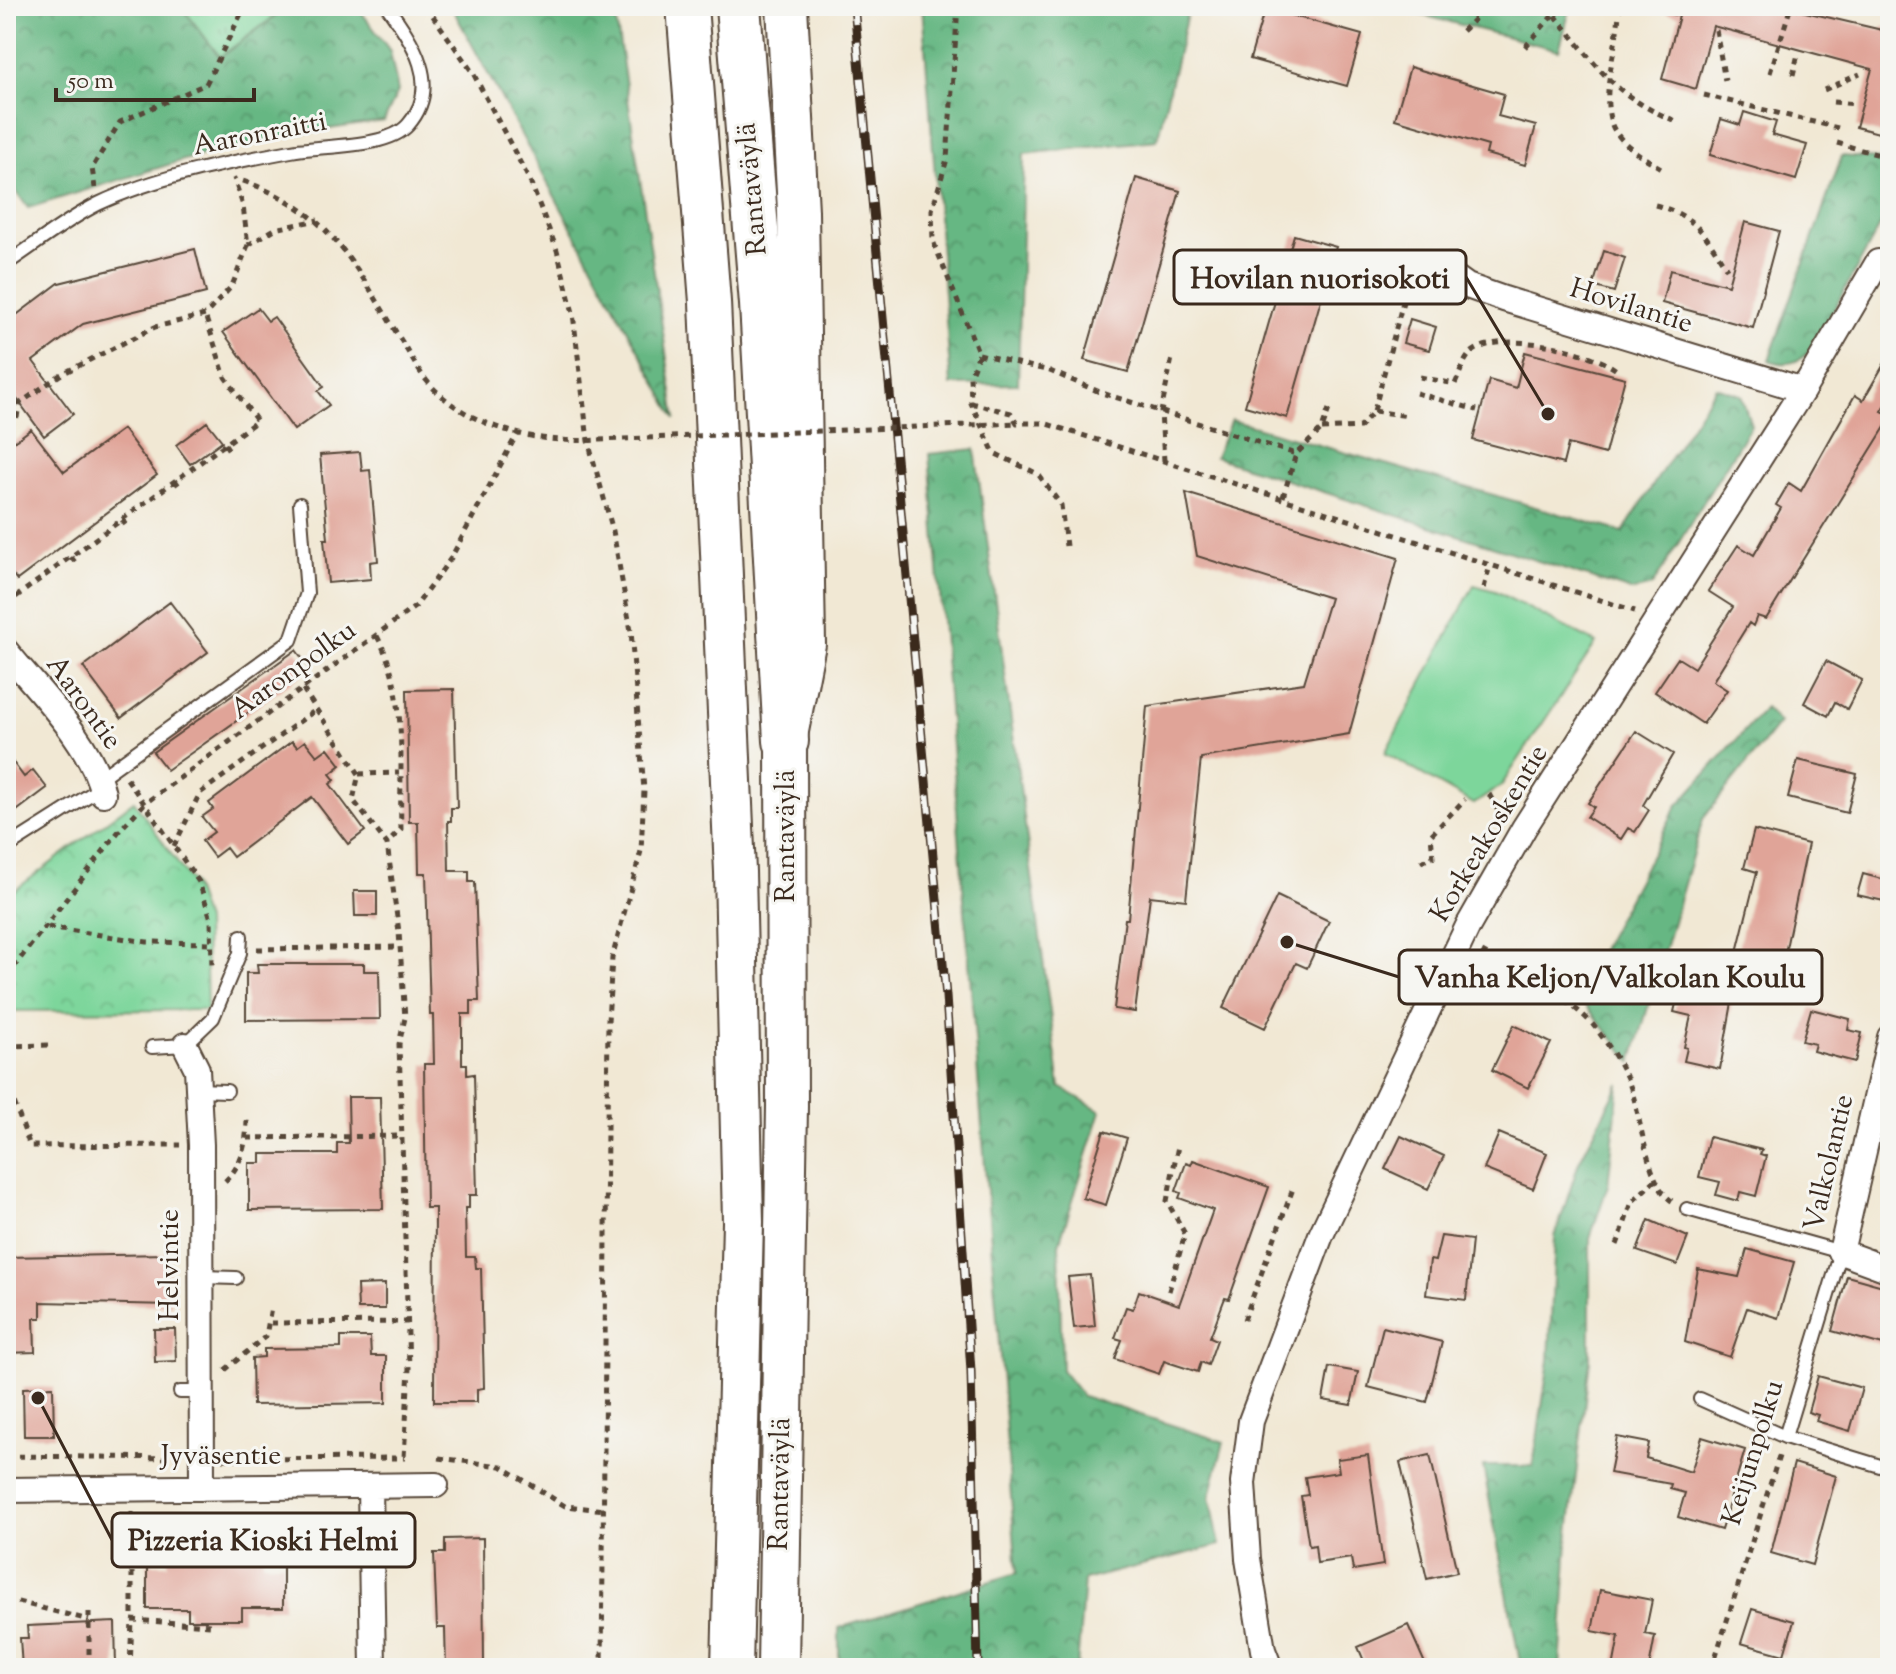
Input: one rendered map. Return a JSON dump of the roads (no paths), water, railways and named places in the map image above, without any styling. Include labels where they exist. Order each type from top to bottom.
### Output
[{"type":"highway","points":[[680,6],[692,49]]},
{"type":"highway","name":"Rantaväylä","points":[[687,6],[726,590],[736,888],[743,1222],[732,1668]]},
{"type":"highway","name":"Rantaväylä","points":[[738,6],[762,304],[786,741],[787,1106],[778,1668]]},
{"type":"highway","points":[[786,741],[805,644],[798,211],[787,6]]},
{"type":"street","name":"Korkeakoskentie","points":[[1270,1668],[1263,1650],[1246,1534],[1243,1483],[1251,1421],[1321,1235],[1515,827],[1659,618],[1803,390],[1878,262]]},
{"type":"street","name":"Hovilantie","points":[[1446,271],[1467,286],[1504,299],[1803,390]]},
{"type":"street","name":"Aarontie","points":[[14,646],[106,782]]},
{"type":"street","name":"Valkolantie","points":[[1890,1037],[1841,1252],[1890,1270]]},
{"type":"street","name":"Helvintie","points":[[185,1045],[197,1069],[201,1145],[201,1277],[191,1392],[202,1488]]},
{"type":"street","name":"Jyväsentie","points":[[6,1490],[436,1485]]},
{"type":"street","points":[[370,1486],[373,1668]]},
{"type":"lane","name":"Aaronraitti","points":[[6,264],[98,204],[191,172],[293,150],[382,140],[406,127],[420,107],[423,74],[413,42],[387,6]]},
{"type":"lane","points":[[6,848],[106,782],[291,640],[307,593],[300,504]]},
{"type":"lane","points":[[152,1047],[185,1045],[213,1018],[240,953],[241,936]]},
{"type":"lane","points":[[198,1090],[227,1091]]},
{"type":"lane","points":[[1687,1209],[1841,1252]]},
{"type":"lane","name":"Keijunpolku","points":[[1785,1437],[1841,1252]]},
{"type":"lane","points":[[201,1277],[236,1278]]},
{"type":"lane","points":[[1700,1399],[1785,1437],[1890,1469]]},
{"type":"railway","points":[[854,6],[946,996],[971,1371],[978,1668]]},
{"type":"place","name":"Hovilan nuorisokoti","points":[[1548,414]]},
{"type":"place","name":"Vanha Keljon/Valkolan Koulu","points":[[1287,942]]},
{"type":"place","name":"Pizzeria Kioski Helmi","points":[[38,1398]]}]
